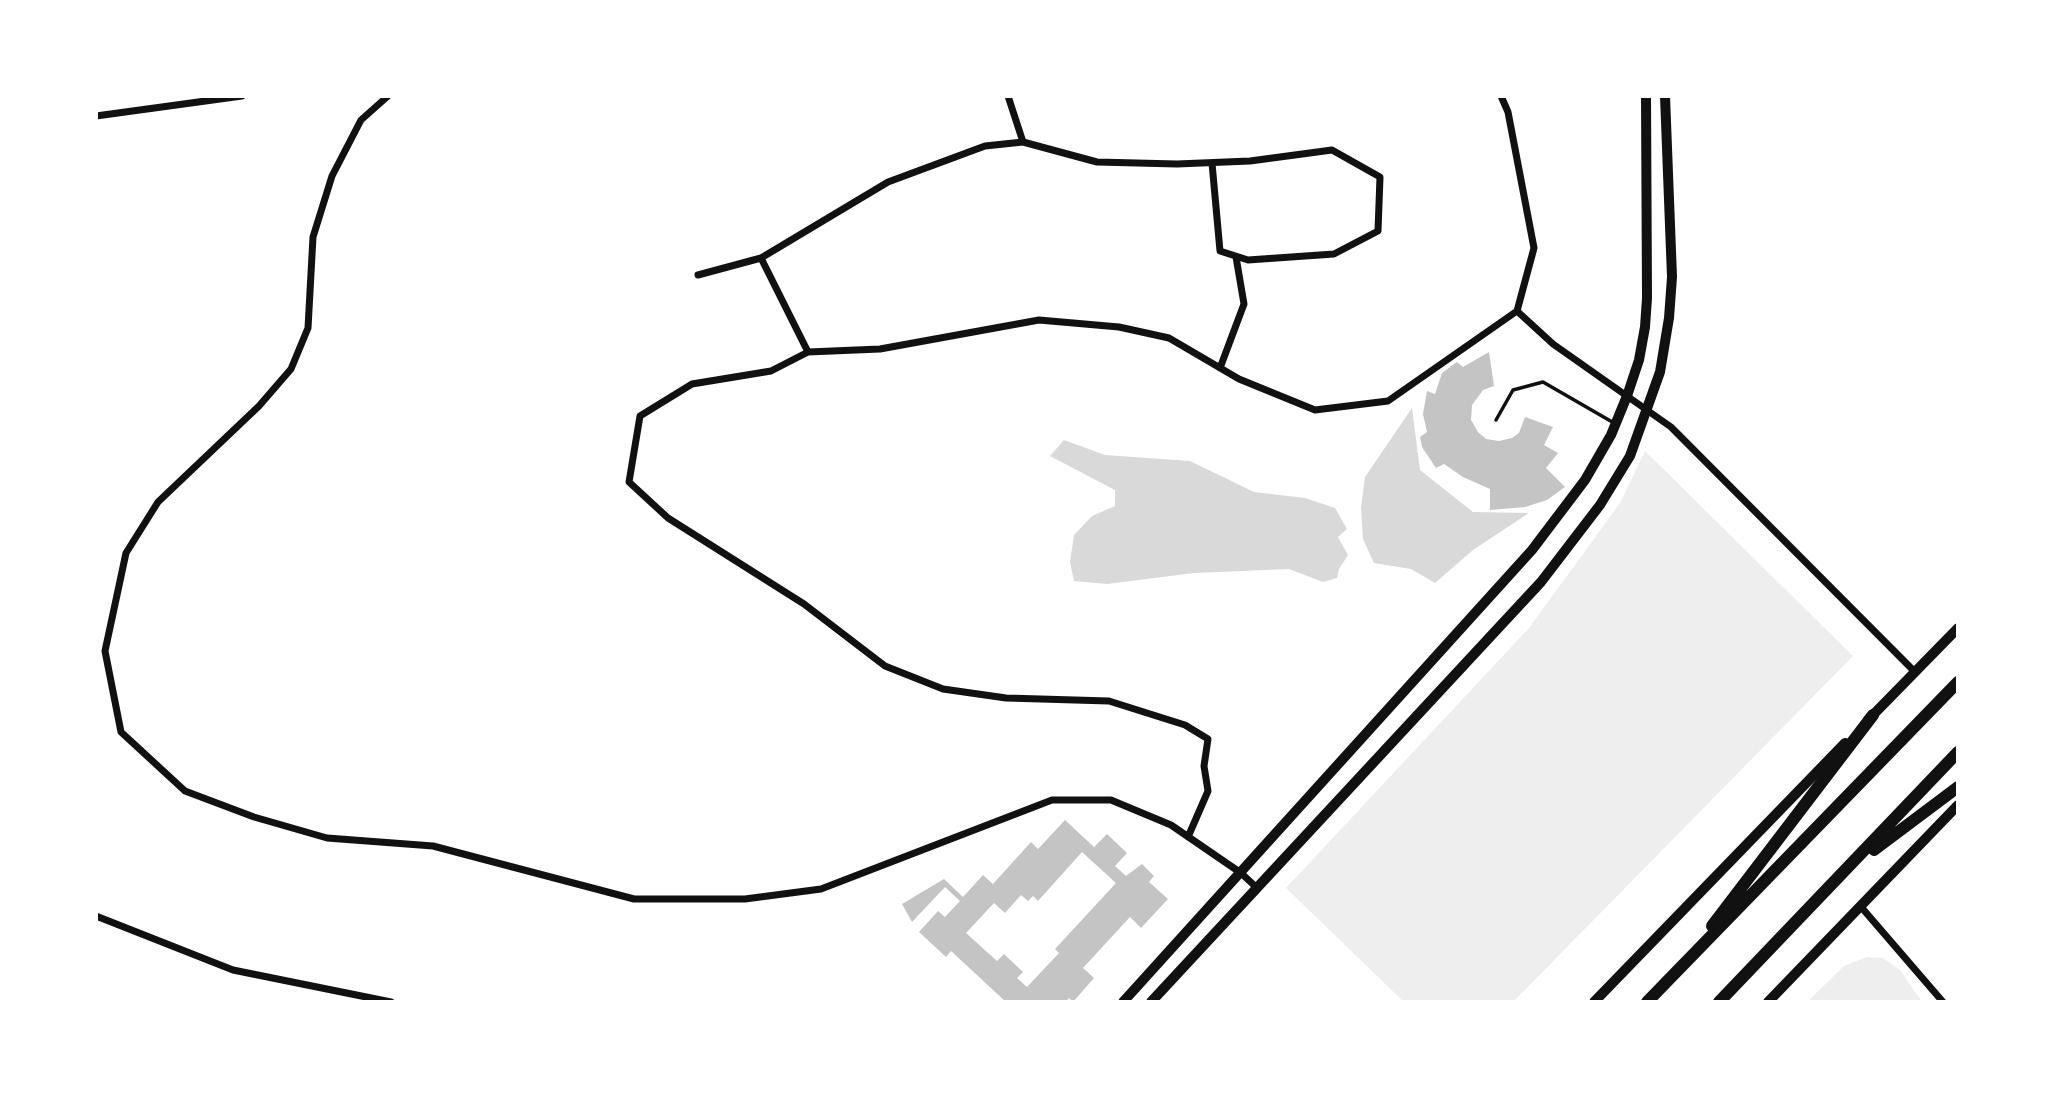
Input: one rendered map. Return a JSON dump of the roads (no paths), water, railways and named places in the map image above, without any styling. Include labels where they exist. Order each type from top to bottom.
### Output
[{"type":"highway","points":[[1647,1002],[1958,682]]},
{"type":"highway","points":[[1678,970],[1873,715]]},
{"type":"highway","points":[[1720,1002],[1958,752]]},
{"type":"highway","points":[[1849,869],[1958,787]]},
{"type":"main road","points":[[1123,1002],[1532,550],[1585,480],[1616,424],[1639,360],[1647,298],[1646,96]]},
{"type":"main road","points":[[1151,1002],[1486,642],[1572,543],[1630,456],[1660,372],[1670,304],[1665,96]]},
{"type":"street","points":[[96,116],[242,96]]},
{"type":"street","points":[[388,96],[361,120],[332,176],[313,237],[308,328],[291,369],[259,406],[158,502],[126,553],[105,651],[121,732],[185,790],[254,817],[327,838],[433,846],[634,899],[745,899],[821,889],[1052,800],[1111,800],[1171,825],[1241,873],[1257,888]]},
{"type":"street","points":[[1008,96],[1023,142]]},
{"type":"street","points":[[1188,836],[1208,791],[1204,766],[1208,739],[1185,725],[1109,701],[1006,698],[943,689],[885,666],[804,604],[668,518],[629,482],[640,416],[692,384],[771,371],[808,352],[880,349],[1039,320],[1119,327],[1168,338],[1239,379],[1315,410],[1388,401],[1517,311],[1534,248],[1508,112],[1502,96]]},
{"type":"street","points":[[698,275],[761,258],[888,182],[985,146],[1023,142],[1097,162],[1212,163],[1332,150],[1380,177],[1378,231],[1334,254],[1248,260],[1220,251],[1212,163]]},
{"type":"street","points":[[1220,368],[1244,304],[1236,257]]},
{"type":"street","points":[[761,258],[808,352]]},
{"type":"street","points":[[1517,311],[1553,344],[1671,427],[1915,672]]},
{"type":"street","points":[[1594,1002],[1958,628]]},
{"type":"street","points":[[1768,1002],[1862,908],[1958,805]]},
{"type":"street","points":[[1862,908],[1943,1002]]},
{"type":"street","points":[[96,916],[233,970],[391,1002]]},
{"type":"lane","points":[[1496,420],[1513,390],[1543,382],[1616,424]]}]
